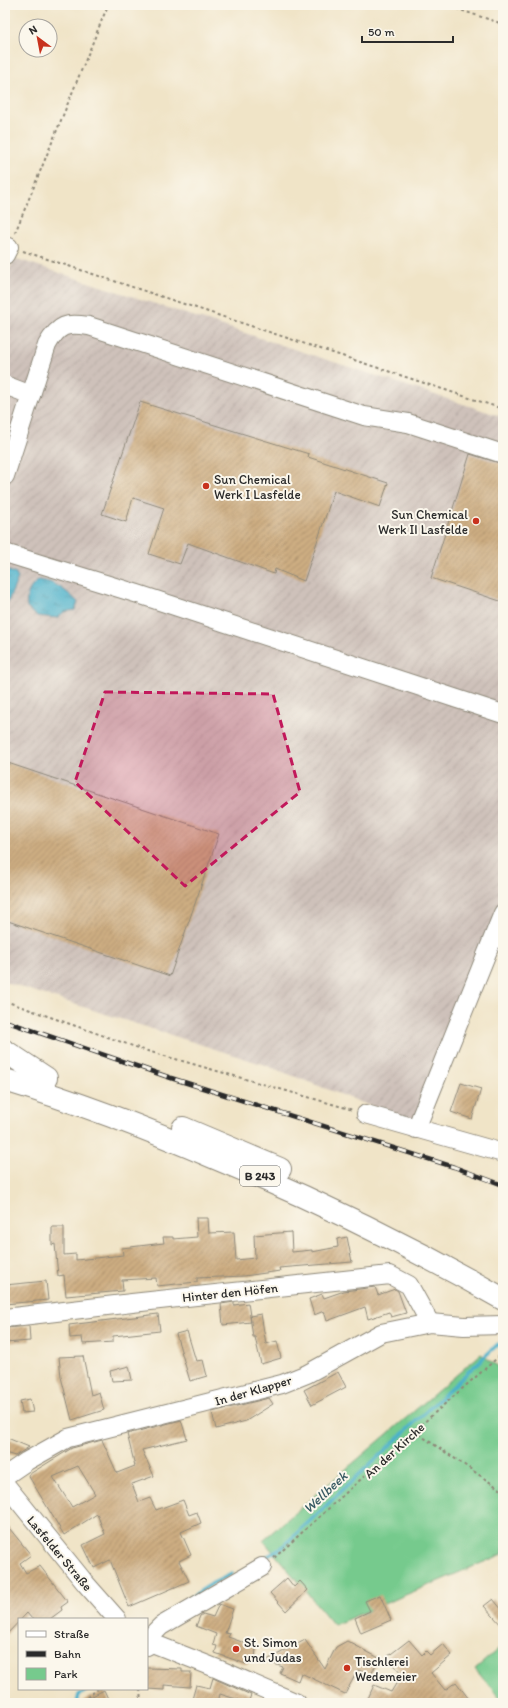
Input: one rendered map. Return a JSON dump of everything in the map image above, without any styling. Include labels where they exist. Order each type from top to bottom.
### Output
[{"type":"highway","points":[[5,1051],[46,1078]]},
{"type":"highway","name":"B 243","points":[[5,1066],[46,1078],[128,1106],[208,1138],[303,1179],[381,1216],[503,1284]]},
{"type":"highway","name":"B 243","points":[[5,1080],[59,1096],[130,1122],[298,1192],[388,1236],[503,1299]]},
{"type":"street","points":[[5,476],[47,345],[56,332],[70,324],[89,326],[364,416],[408,423],[503,454]]},
{"type":"street","points":[[5,385],[31,395]]},
{"type":"street","points":[[5,553],[138,594],[503,714]]},
{"type":"street","points":[[416,1129],[503,913]]},
{"type":"street","points":[[366,1114],[503,1153]]},
{"type":"street","name":"Hinter den Höfen","points":[[5,1318],[390,1275],[409,1285],[430,1323]]},
{"type":"street","name":"In der Klapper","points":[[5,1476],[27,1461],[68,1438],[282,1384],[307,1374],[381,1334],[430,1323],[464,1326],[503,1325]]},
{"type":"street","name":"Lasfelder Straße","points":[[5,1484],[11,1505],[116,1618]]},
{"type":"street","points":[[262,1567],[161,1626],[148,1643],[218,1669],[297,1703]]},
{"type":"path","points":[[108,5],[7,251],[40,255],[503,408]]},
{"type":"path","points":[[445,5],[503,24]]},
{"type":"path","points":[[5,1001],[144,1050],[366,1114]]},
{"type":"path","name":"An der Kirche","points":[[262,1567],[285,1550],[414,1431],[503,1353]]},
{"type":"path","points":[[414,1431],[503,1491]]},
{"type":"path","points":[[84,1703],[86,1698],[97,1690]]},
{"type":"path","points":[[140,1690],[141,1703]]},
{"type":"highlighted area","points":[[105,692],[273,694],[300,792],[185,886],[75,782]]},
{"type":"shaded area","points":[[14,258],[503,417],[503,900],[414,1123],[265,1065],[5,982],[5,280]]},
{"type":"green space","points":[[481,1354],[503,1370],[503,1554],[334,1625],[263,1540]]},
{"type":"green space","points":[[503,1645],[503,1702],[475,1669]]},
{"type":"water","points":[[5,570],[15,573],[18,578],[8,602],[5,602]]},
{"type":"water","points":[[39,580],[56,585],[69,594],[78,602],[75,610],[64,612],[57,618],[37,616],[27,608],[28,592]]},
{"type":"building","name":"Sun Chemical Werk I Lasfelde","points":[[140,402],[309,454],[308,457],[388,483],[380,507],[334,491],[304,581],[275,569],[274,574],[188,543],[180,564],[149,554],[164,508],[133,498],[126,522],[102,514]]},
{"type":"building","name":"Sun Chemical Werk II Lasfelde","points":[[470,454],[503,464],[503,602],[431,578]]},
{"type":"building","points":[[5,762],[219,834],[170,976],[5,920]]},
{"type":"building","points":[[461,1083],[481,1089],[472,1119],[451,1112]]},
{"type":"building","points":[[196,1218],[208,1218],[209,1233],[234,1232],[236,1260],[255,1258],[254,1235],[291,1232],[292,1252],[312,1250],[312,1252],[338,1247],[337,1239],[347,1237],[352,1262],[279,1268],[280,1271],[244,1276],[197,1278],[197,1282],[157,1286],[156,1278],[122,1280],[123,1291],[66,1296],[64,1275],[58,1276],[55,1244],[52,1245],[52,1227],[64,1227],[64,1255],[76,1254],[76,1260],[123,1255],[122,1248],[164,1243],[163,1237],[173,1237],[173,1239],[197,1237]]},
{"type":"building","points":[[46,1281],[48,1300],[5,1304],[5,1285]]},
{"type":"building","points":[[375,1287],[378,1295],[395,1289],[398,1291],[406,1313],[391,1317],[389,1312],[368,1319],[365,1307],[327,1321],[324,1311],[314,1315],[309,1299],[322,1294],[324,1298],[344,1291]]},
{"type":"building","points":[[234,1302],[234,1305],[248,1303],[251,1322],[223,1325],[221,1304]]},
{"type":"building","points":[[158,1314],[160,1331],[113,1336],[113,1342],[83,1344],[82,1337],[70,1338],[69,1325]]},
{"type":"building","points":[[261,1314],[266,1344],[277,1341],[281,1358],[261,1364],[255,1337],[253,1337],[250,1316]]},
{"type":"building","points":[[29,1326],[30,1341],[5,1343],[5,1328]]},
{"type":"building","points":[[187,1331],[196,1361],[203,1360],[207,1376],[190,1381],[176,1334]]},
{"type":"building","points":[[83,1356],[91,1395],[99,1392],[104,1410],[72,1420],[61,1377],[59,1357]]},
{"type":"building","points":[[129,1366],[132,1380],[112,1381],[110,1371]]},
{"type":"building","points":[[338,1372],[346,1387],[312,1405],[304,1390]]},
{"type":"building","points":[[269,1398],[273,1404],[246,1421],[216,1429],[212,1412]]},
{"type":"building","points":[[30,1399],[33,1412],[22,1413],[20,1401]]},
{"type":"building","points":[[181,1420],[187,1439],[142,1450],[154,1476],[132,1484],[139,1502],[150,1498],[156,1510],[183,1500],[189,1515],[197,1512],[201,1523],[181,1532],[191,1555],[179,1561],[189,1581],[129,1607],[110,1560],[94,1568],[83,1545],[105,1534],[97,1514],[64,1535],[28,1475],[72,1448],[102,1440],[117,1473],[135,1466],[127,1434]],"holes":[[[78,1466],[95,1494],[72,1507],[53,1477]]]},
{"type":"building","points":[[5,1437],[29,1447],[15,1456],[5,1453]]},
{"type":"building","points":[[5,1523],[31,1555],[20,1563],[26,1573],[40,1566],[68,1602],[61,1607],[62,1610],[51,1618],[31,1618],[27,1613],[22,1618],[18,1618],[18,1622],[5,1636]]},
{"type":"building","points":[[287,1578],[294,1587],[300,1581],[308,1590],[286,1611],[270,1593]]},
{"type":"building","points":[[380,1595],[391,1620],[361,1633],[355,1618],[370,1611],[365,1601]]},
{"type":"building","points":[[493,1599],[503,1611],[503,1627],[484,1606]]},
{"type":"building","points":[[219,1604],[233,1609],[225,1633],[230,1634],[228,1637],[256,1647],[255,1660],[246,1664],[215,1653],[217,1646],[213,1645],[216,1634],[196,1626],[200,1616],[203,1614],[213,1617]]},
{"type":"building","points":[[305,1640],[325,1669],[336,1647],[347,1641],[379,1658],[371,1675],[358,1670],[345,1694],[301,1673],[298,1681],[280,1673],[283,1667],[265,1661]]},
{"type":"building","points":[[409,1640],[422,1655],[426,1651],[430,1655],[443,1644],[452,1655],[431,1673],[445,1690],[456,1682],[472,1703],[366,1703],[374,1685],[391,1692],[402,1674],[387,1657]]},
{"type":"building","points":[[148,1668],[182,1669],[182,1672],[191,1672],[190,1687],[164,1685],[164,1690],[148,1689]]},
{"type":"building","points":[[213,1678],[251,1695],[248,1703],[238,1703],[239,1700],[220,1694],[218,1703],[191,1703],[196,1685],[210,1688]]},
{"type":"building","points":[[104,1690],[110,1703],[79,1703]]},
{"type":"waterway","name":"Wellbeek","points":[[261,1560],[280,1549],[498,1344]]},
{"type":"waterway","name":"Wellbeek","points":[[182,1603],[213,1583],[232,1574]]},
{"type":"waterway","name":"Wellbeek","points":[[77,1703],[79,1695],[87,1690]]},
{"type":"railway","points":[[5,1021],[171,1078],[454,1167],[503,1185]]},
{"type":"place","name":"Sun Chemical Werk I Lasfelde","points":[[206,486]]},
{"type":"place","name":"Sun Chemical Werk II Lasfelde","points":[[476,521]]},
{"type":"place","name":"St. Simon und Judas","points":[[236,1649]]},
{"type":"place","name":"Tischlerei Wedemeier","points":[[347,1668]]}]
